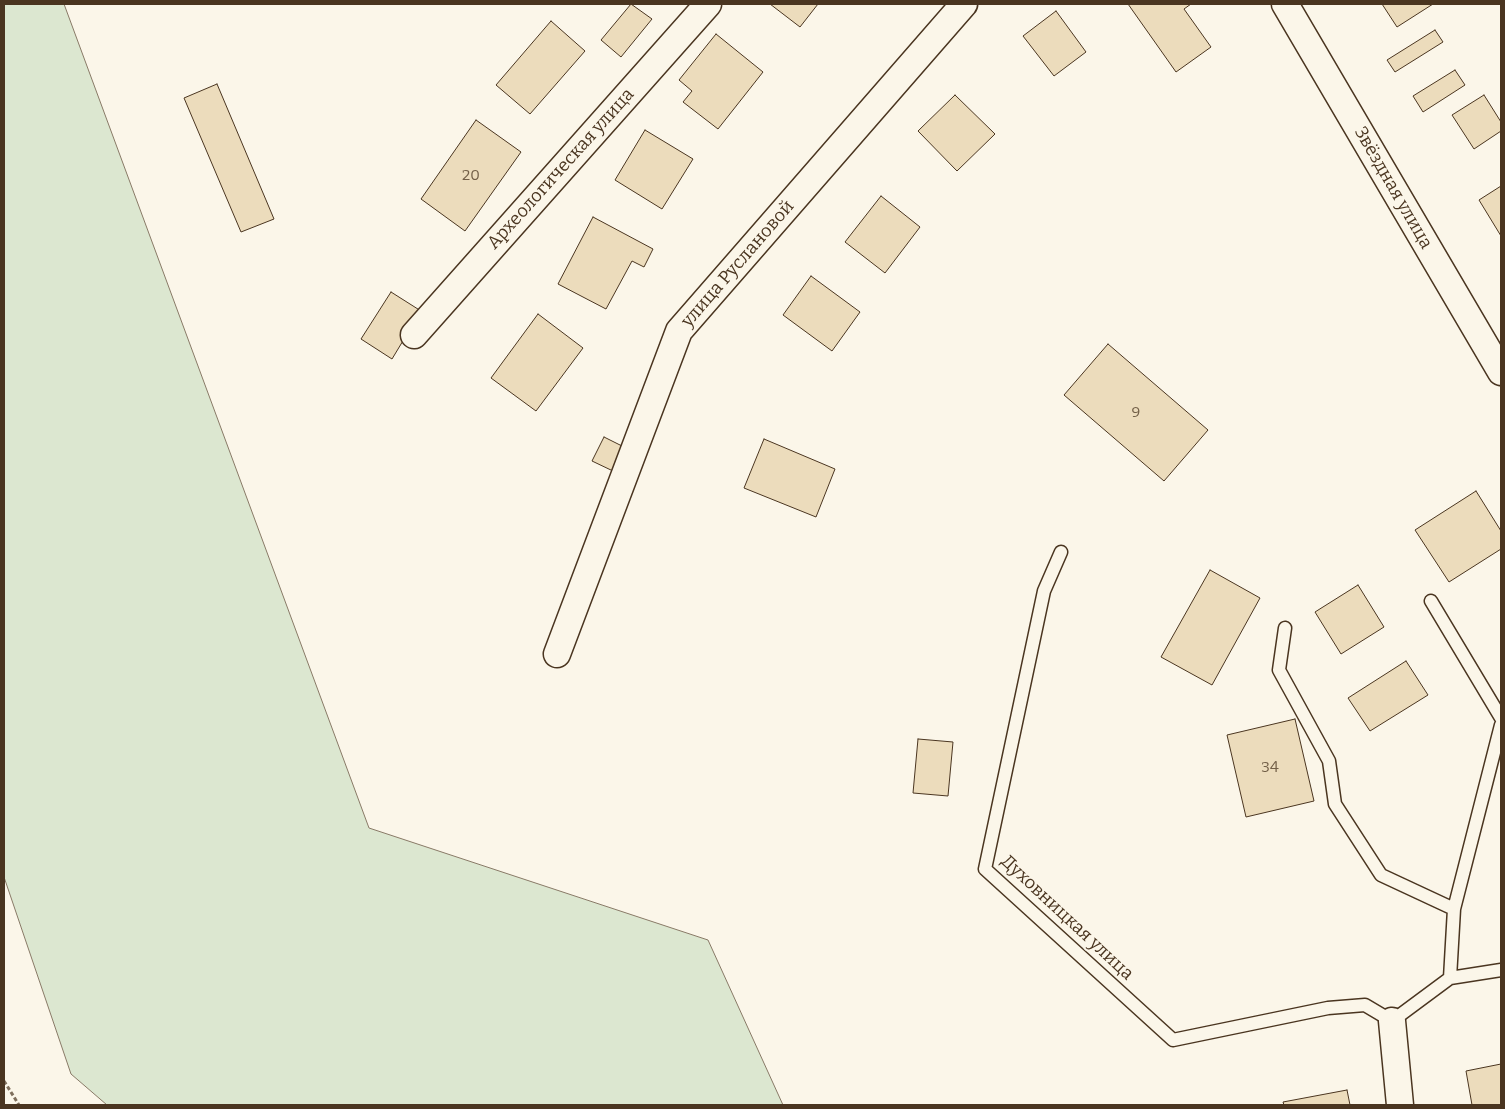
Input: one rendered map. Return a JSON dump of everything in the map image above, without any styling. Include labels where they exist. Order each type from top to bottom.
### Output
[{"type":"street","name":"Археологическая улица","points":[[414,335],[708,4]]},
{"type":"street","name":"улица Руслановой","points":[[557,654],[679,332],[964,4]]},
{"type":"street","name":"Звёздная улица","points":[[1285,4],[1501,372]]},
{"type":"street","points":[[1392,1021],[1400,1105]]},
{"type":"lane","name":"Духовницкая улица","points":[[1061,552],[1044,591],[985,869],[1173,1040],[1328,1008],[1365,1005],[1392,1021]]},
{"type":"lane","points":[[1430,601],[1501,718]]},
{"type":"lane","points":[[1285,628],[1279,670],[1329,761],[1335,804],[1381,875],[1454,909]]},
{"type":"lane","points":[[1450,978],[1454,909],[1501,725]]},
{"type":"lane","points":[[1392,1021],[1450,978],[1501,970]]},
{"type":"path","points":[[4,1081],[19,1105]]},
{"type":"green space","points":[[4,4],[64,4],[369,828],[708,940],[783,1105],[107,1105],[71,1074],[4,877]]},
{"type":"building","points":[[631,4],[652,19],[621,57],[601,40]]},
{"type":"building","points":[[770,4],[818,4],[800,27]]},
{"type":"building","points":[[1128,4],[1191,4],[1184,9],[1211,47],[1176,72]]},
{"type":"building","points":[[1382,4],[1433,4],[1397,27]]},
{"type":"building","points":[[1056,11],[1086,52],[1054,76],[1023,36]]},
{"type":"building","points":[[551,21],[585,51],[530,114],[496,85]]},
{"type":"building","points":[[1435,30],[1443,42],[1395,72],[1387,60]]},
{"type":"building","points":[[716,34],[763,72],[718,129],[683,102],[692,91],[679,80]]},
{"type":"building","points":[[1455,70],[1465,85],[1423,112],[1413,96]]},
{"type":"building","points":[[217,84],[274,219],[241,232],[184,98]]},
{"type":"building","points":[[955,95],[995,134],[957,171],[918,131]]},
{"type":"building","points":[[1484,95],[1501,122],[1501,131],[1474,149],[1452,115]]},
{"type":"building","points":[[476,120],[521,152],[465,231],[421,199]]},
{"type":"building","points":[[645,130],[693,159],[662,209],[615,180]]},
{"type":"building","points":[[1501,186],[1501,236],[1479,200]]},
{"type":"building","points":[[881,196],[920,227],[885,273],[845,242]]},
{"type":"building","points":[[593,217],[653,249],[644,267],[632,261],[606,309],[558,284]]},
{"type":"building","points":[[811,276],[860,312],[832,351],[783,315]]},
{"type":"building","points":[[391,292],[421,311],[392,359],[361,339]]},
{"type":"building","points":[[538,314],[583,348],[536,411],[491,378]]},
{"type":"building","points":[[1108,344],[1208,430],[1164,481],[1064,395]]},
{"type":"building","points":[[604,437],[624,447],[613,471],[592,461]]},
{"type":"building","points":[[764,439],[835,469],[816,517],[744,488]]},
{"type":"building","points":[[1476,491],[1501,531],[1501,549],[1449,582],[1415,530]]},
{"type":"building","points":[[1210,570],[1260,598],[1212,685],[1161,657]]},
{"type":"building","points":[[1358,585],[1384,627],[1341,654],[1315,612]]},
{"type":"building","points":[[1406,661],[1428,695],[1370,731],[1348,698]]},
{"type":"building","points":[[1295,719],[1314,801],[1246,817],[1227,735]]},
{"type":"building","points":[[918,739],[953,742],[948,796],[913,793]]},
{"type":"building","points":[[1501,1064],[1501,1105],[1472,1105],[1466,1071]]},
{"type":"building","points":[[1347,1090],[1350,1105],[1284,1105],[1283,1102]]}]
